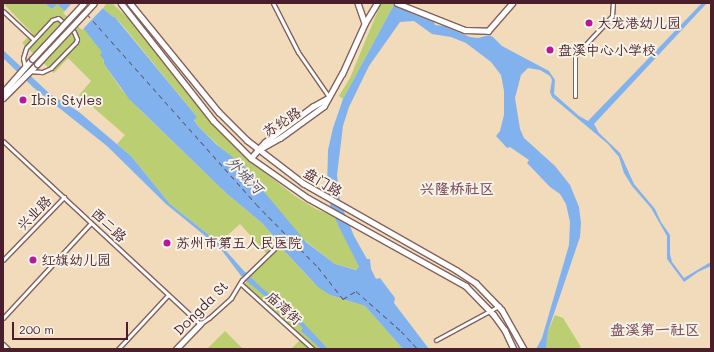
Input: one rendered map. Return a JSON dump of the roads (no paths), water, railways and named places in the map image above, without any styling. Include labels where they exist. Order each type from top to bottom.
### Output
[{"type":"main road","points":[[3,98],[27,69],[32,59],[84,3]]},
{"type":"main road","points":[[27,69],[37,64],[94,3]]},
{"type":"main road","name":"盘门路","points":[[121,3],[214,120],[251,158],[287,185],[328,210],[460,282],[475,294],[492,312],[505,330],[514,349]]},
{"type":"main road","points":[[358,3],[365,23]]},
{"type":"main road","points":[[329,97],[350,58],[365,23],[377,3]]},
{"type":"main road","points":[[397,3],[465,30],[488,31],[512,3]]},
{"type":"main road","points":[[127,9],[132,4]]},
{"type":"main road","name":"盘门路","points":[[132,4],[219,112],[258,150],[293,176],[320,193],[462,273],[476,283],[499,306],[524,349]]},
{"type":"main road","points":[[3,92],[20,77]]},
{"type":"main road","name":"苏纶路","points":[[251,158],[264,142],[312,107],[329,97]]},
{"type":"main road","name":"Dongda St","points":[[176,349],[200,324]]},
{"type":"main road","points":[[3,345],[7,349]]},
{"type":"street","points":[[272,3],[298,52],[329,97]]},
{"type":"street","points":[[575,96],[575,56],[612,16],[613,3]]},
{"type":"street","points":[[3,11],[33,39]]},
{"type":"street","points":[[56,18],[74,32],[77,39],[51,68],[42,72],[27,69],[23,63],[23,52],[33,39],[56,18]]},
{"type":"street","name":"西二路","points":[[3,141],[200,324]]},
{"type":"street","name":"兴业路","points":[[3,260],[64,197]]},
{"type":"street","points":[[3,318],[91,223]]},
{"type":"street","name":"Dongda St","points":[[200,324],[231,298],[248,273],[274,249]]},
{"type":"street","name":"庙湾街","points":[[241,284],[313,349]]},
{"type":"street","points":[[118,349],[168,295]]},
{"type":"street","points":[[436,340],[492,312],[499,306]]},
{"type":"water","name":"外城河","points":[[44,3],[97,3],[113,17],[114,16],[197,117],[194,120],[199,127],[216,144],[235,159],[236,158],[253,176],[252,177],[306,242],[335,264],[356,270],[359,267],[338,225],[330,205],[327,188],[328,150],[333,128],[343,99],[395,3],[409,3],[411,13],[434,22],[435,25],[444,26],[470,37],[478,38],[489,35],[502,46],[549,71],[555,80],[554,94],[579,116],[588,121],[702,3],[707,3],[594,124],[599,133],[620,153],[634,184],[655,209],[661,222],[670,235],[670,254],[672,262],[684,278],[709,263],[711,263],[711,266],[698,272],[684,282],[667,259],[667,236],[651,208],[632,186],[624,173],[619,157],[608,144],[552,97],[550,92],[552,80],[550,76],[540,70],[528,68],[521,75],[515,98],[520,129],[524,138],[555,166],[570,185],[579,207],[581,223],[580,237],[548,331],[546,349],[536,349],[542,338],[569,245],[570,222],[566,204],[560,194],[550,187],[527,163],[529,160],[510,147],[507,148],[496,136],[500,131],[504,115],[504,91],[501,75],[491,62],[466,43],[451,37],[432,34],[414,21],[400,22],[369,66],[349,107],[343,126],[337,175],[340,202],[354,236],[367,259],[370,259],[371,269],[376,279],[380,278],[395,298],[394,303],[429,349],[403,349],[365,306],[330,295],[318,287],[274,240],[272,234],[262,223],[226,193],[129,99],[104,64],[104,60],[100,55],[102,52],[83,28],[57,4],[52,9]]},
{"type":"water","points":[[3,50],[50,94],[79,112],[131,156],[170,204],[219,243],[244,271],[263,289],[295,314],[328,349],[321,349],[301,331],[303,328],[242,277],[220,248],[166,204],[107,146],[34,88],[3,58]]},
{"type":"place","name":"大龙港幼儿园","points":[[589,23]]},
{"type":"place","name":"盘溪中心小学校","points":[[550,50]]},
{"type":"place","name":"Ibis Styles","points":[[23,100]]},
{"type":"place","name":"苏州市第五人民医院","points":[[167,243]]},
{"type":"place","name":"红旗幼儿园","points":[[33,260]]},
{"type":"district","name":"兴隆桥社区","points":[[457,189]]},
{"type":"district","name":"盘溪第一社区","points":[[655,330]]}]
